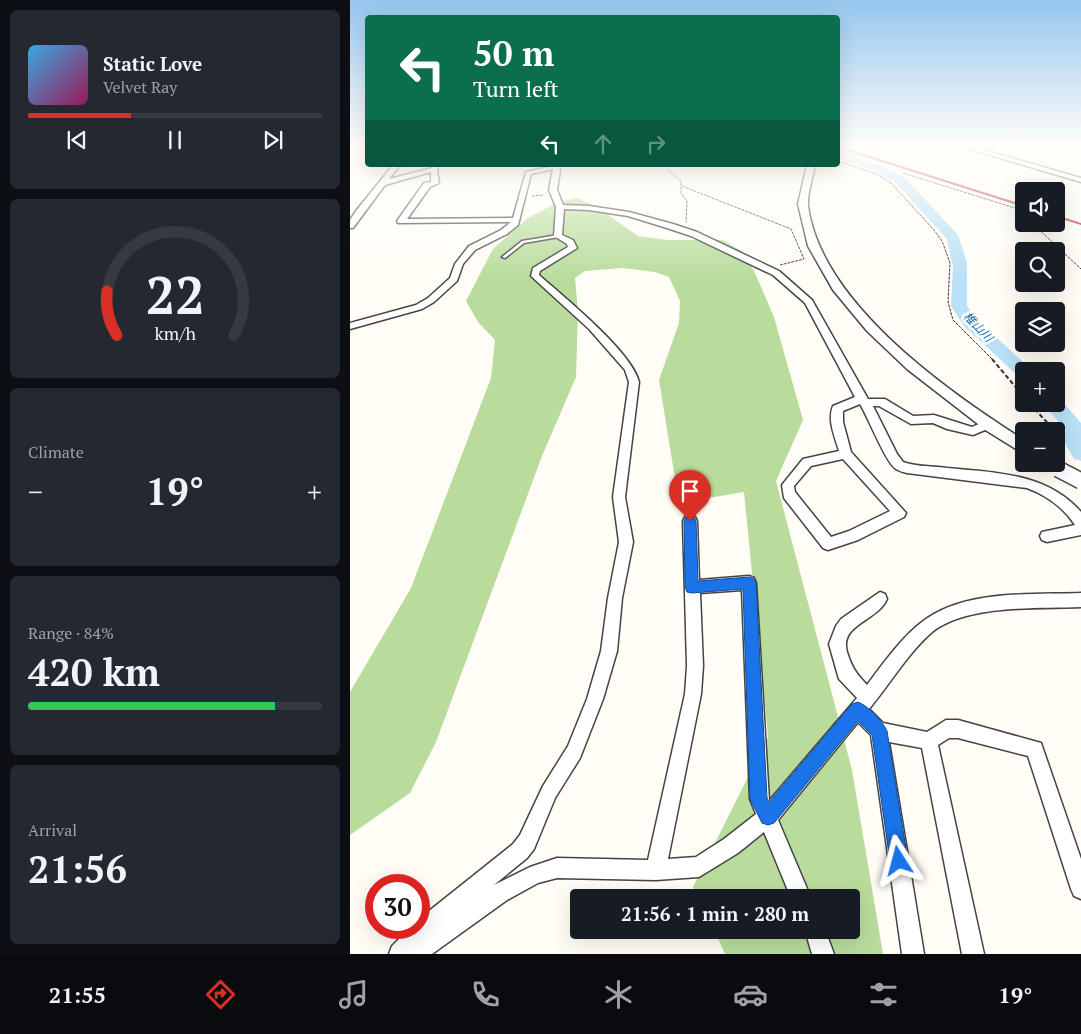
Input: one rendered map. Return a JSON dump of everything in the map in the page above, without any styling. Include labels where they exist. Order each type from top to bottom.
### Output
[{"type":"street","points":[[350,226],[377,190]]},
{"type":"street","points":[[424,190],[402,220],[516,220]]},
{"type":"street","points":[[350,326],[426,304],[454,279],[459,264],[472,248],[504,232],[516,220],[524,190]]},
{"type":"street","points":[[400,954],[423,929],[520,851],[527,842],[549,792],[574,752],[595,700],[609,651],[626,542],[619,497],[634,382],[629,368],[592,328],[535,276],[536,270],[573,248],[570,242],[558,236],[560,207],[553,194],[554,190]]},
{"type":"street","points":[[804,190],[808,233],[836,285],[860,316],[898,355],[951,398],[1015,442]]},
{"type":"street","points":[[560,207],[589,208],[646,218],[694,234],[776,273],[806,298],[864,401],[892,457],[899,465],[907,468],[962,474],[1038,486],[1058,500],[1081,523]]},
{"type":"street","points":[[846,454],[807,462],[788,485],[788,494],[828,544],[852,536],[899,513],[846,454],[837,422],[837,408],[864,401],[881,402],[911,420],[934,419],[951,426],[972,431],[988,424]]},
{"type":"street","points":[[1065,472],[1081,481]]},
{"type":"street","points":[[656,870],[693,694],[695,666],[690,521]]},
{"type":"street","points":[[1047,536],[1081,529]]},
{"type":"street","points":[[692,587],[749,583],[759,799],[797,889]]},
{"type":"street","points":[[880,599],[867,611],[846,624],[841,630],[837,644],[844,673],[879,731],[913,954]]},
{"type":"street","points":[[414,954],[501,892],[542,872],[557,868],[656,870],[699,868],[768,817],[863,704],[890,667],[927,627],[942,618],[976,605],[1081,600]]},
{"type":"street","points":[[879,731],[929,741],[946,729],[958,729],[1035,749],[1081,889]]},
{"type":"street","points":[[929,741],[973,954]]},
{"type":"street","points":[[818,939],[823,954]]},
{"type":"lane","points":[[504,257],[523,242],[558,236]]},
{"type":"path","points":[[681,190],[681,193],[686,201],[686,222]]},
{"type":"path","points":[[691,190],[791,230],[804,259],[768,270]]},
{"type":"path","points":[[897,190],[942,241],[950,263],[948,302],[953,320],[966,335],[987,353],[1015,386]]},
{"type":"path","points":[[956,190],[1015,208]]},
{"type":"path","points":[[521,200],[526,196],[553,194]]},
{"type":"path","points":[[1042,232],[1081,268]]},
{"type":"path","points":[[1037,412],[1047,422]]},
{"type":"green space","points":[[577,198],[597,207],[638,236],[668,240],[723,240],[743,252],[755,273],[774,317],[803,420],[776,481],[852,770],[883,954],[725,954],[718,939],[860,939],[860,889],[694,889],[693,887],[768,737],[744,492],[679,503],[659,380],[679,323],[680,301],[669,277],[655,272],[622,268],[585,271],[575,278],[578,312],[576,377],[542,456],[436,742],[410,793],[350,835],[350,692],[411,588],[491,378],[495,340],[478,322],[466,301],[493,249],[528,218],[558,202]]},
{"type":"waterway","name":"椎山川","points":[[909,190],[953,238],[960,267],[958,298],[963,314],[1015,363]]},
{"type":"waterway","name":"椎山川","points":[[1060,412],[1076,430],[1073,439],[1081,453]]},
{"type":"railway","points":[[972,190],[1015,203]]},
{"type":"railway","points":[[1065,219],[1081,224]]},
{"type":"route","points":[[690,521],[692,587],[749,583],[759,799],[768,817],[858,710],[879,731],[899,861]]}]
